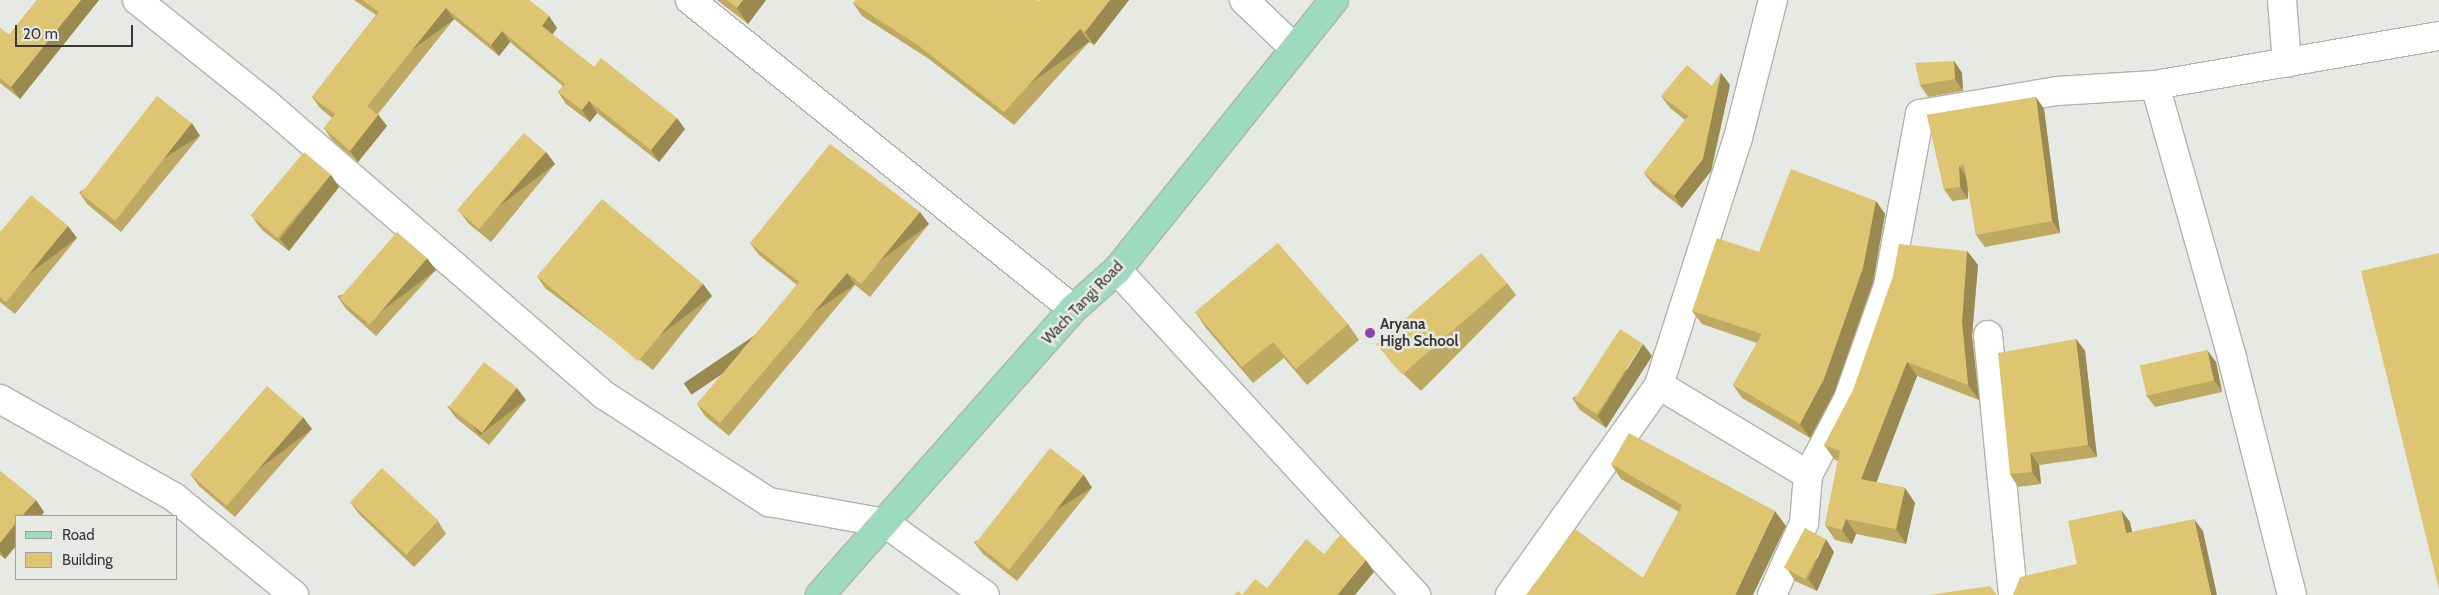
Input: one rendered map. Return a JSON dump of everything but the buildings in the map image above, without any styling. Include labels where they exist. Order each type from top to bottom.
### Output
[{"type":"main road","name":"Wach Tangi Road","points":[[820,595],[1073,309],[1117,270],[1334,0]]},
{"type":"street","points":[[137,0],[268,105],[604,395],[769,502],[885,523],[985,595]]},
{"type":"street","points":[[690,0],[1073,309]]},
{"type":"street","points":[[1244,0],[1294,48]]},
{"type":"street","points":[[1510,595],[1659,385],[1738,138],[1773,0]]},
{"type":"street","points":[[2282,0],[2287,63]]},
{"type":"street","points":[[1772,595],[1804,523],[1808,475],[1848,399],[1888,286],[1920,114],[2057,91],[2155,85],[2439,36]]},
{"type":"street","points":[[2155,85],[2232,358],[2292,595]]},
{"type":"street","points":[[1117,270],[1416,595]]},
{"type":"street","points":[[1988,335],[2013,595]]},
{"type":"street","points":[[1659,385],[1808,475]]},
{"type":"street","points":[[0,400],[174,497],[294,595]]},
{"type":"place","name":"Aryana High School","points":[[1370,333]]}]
